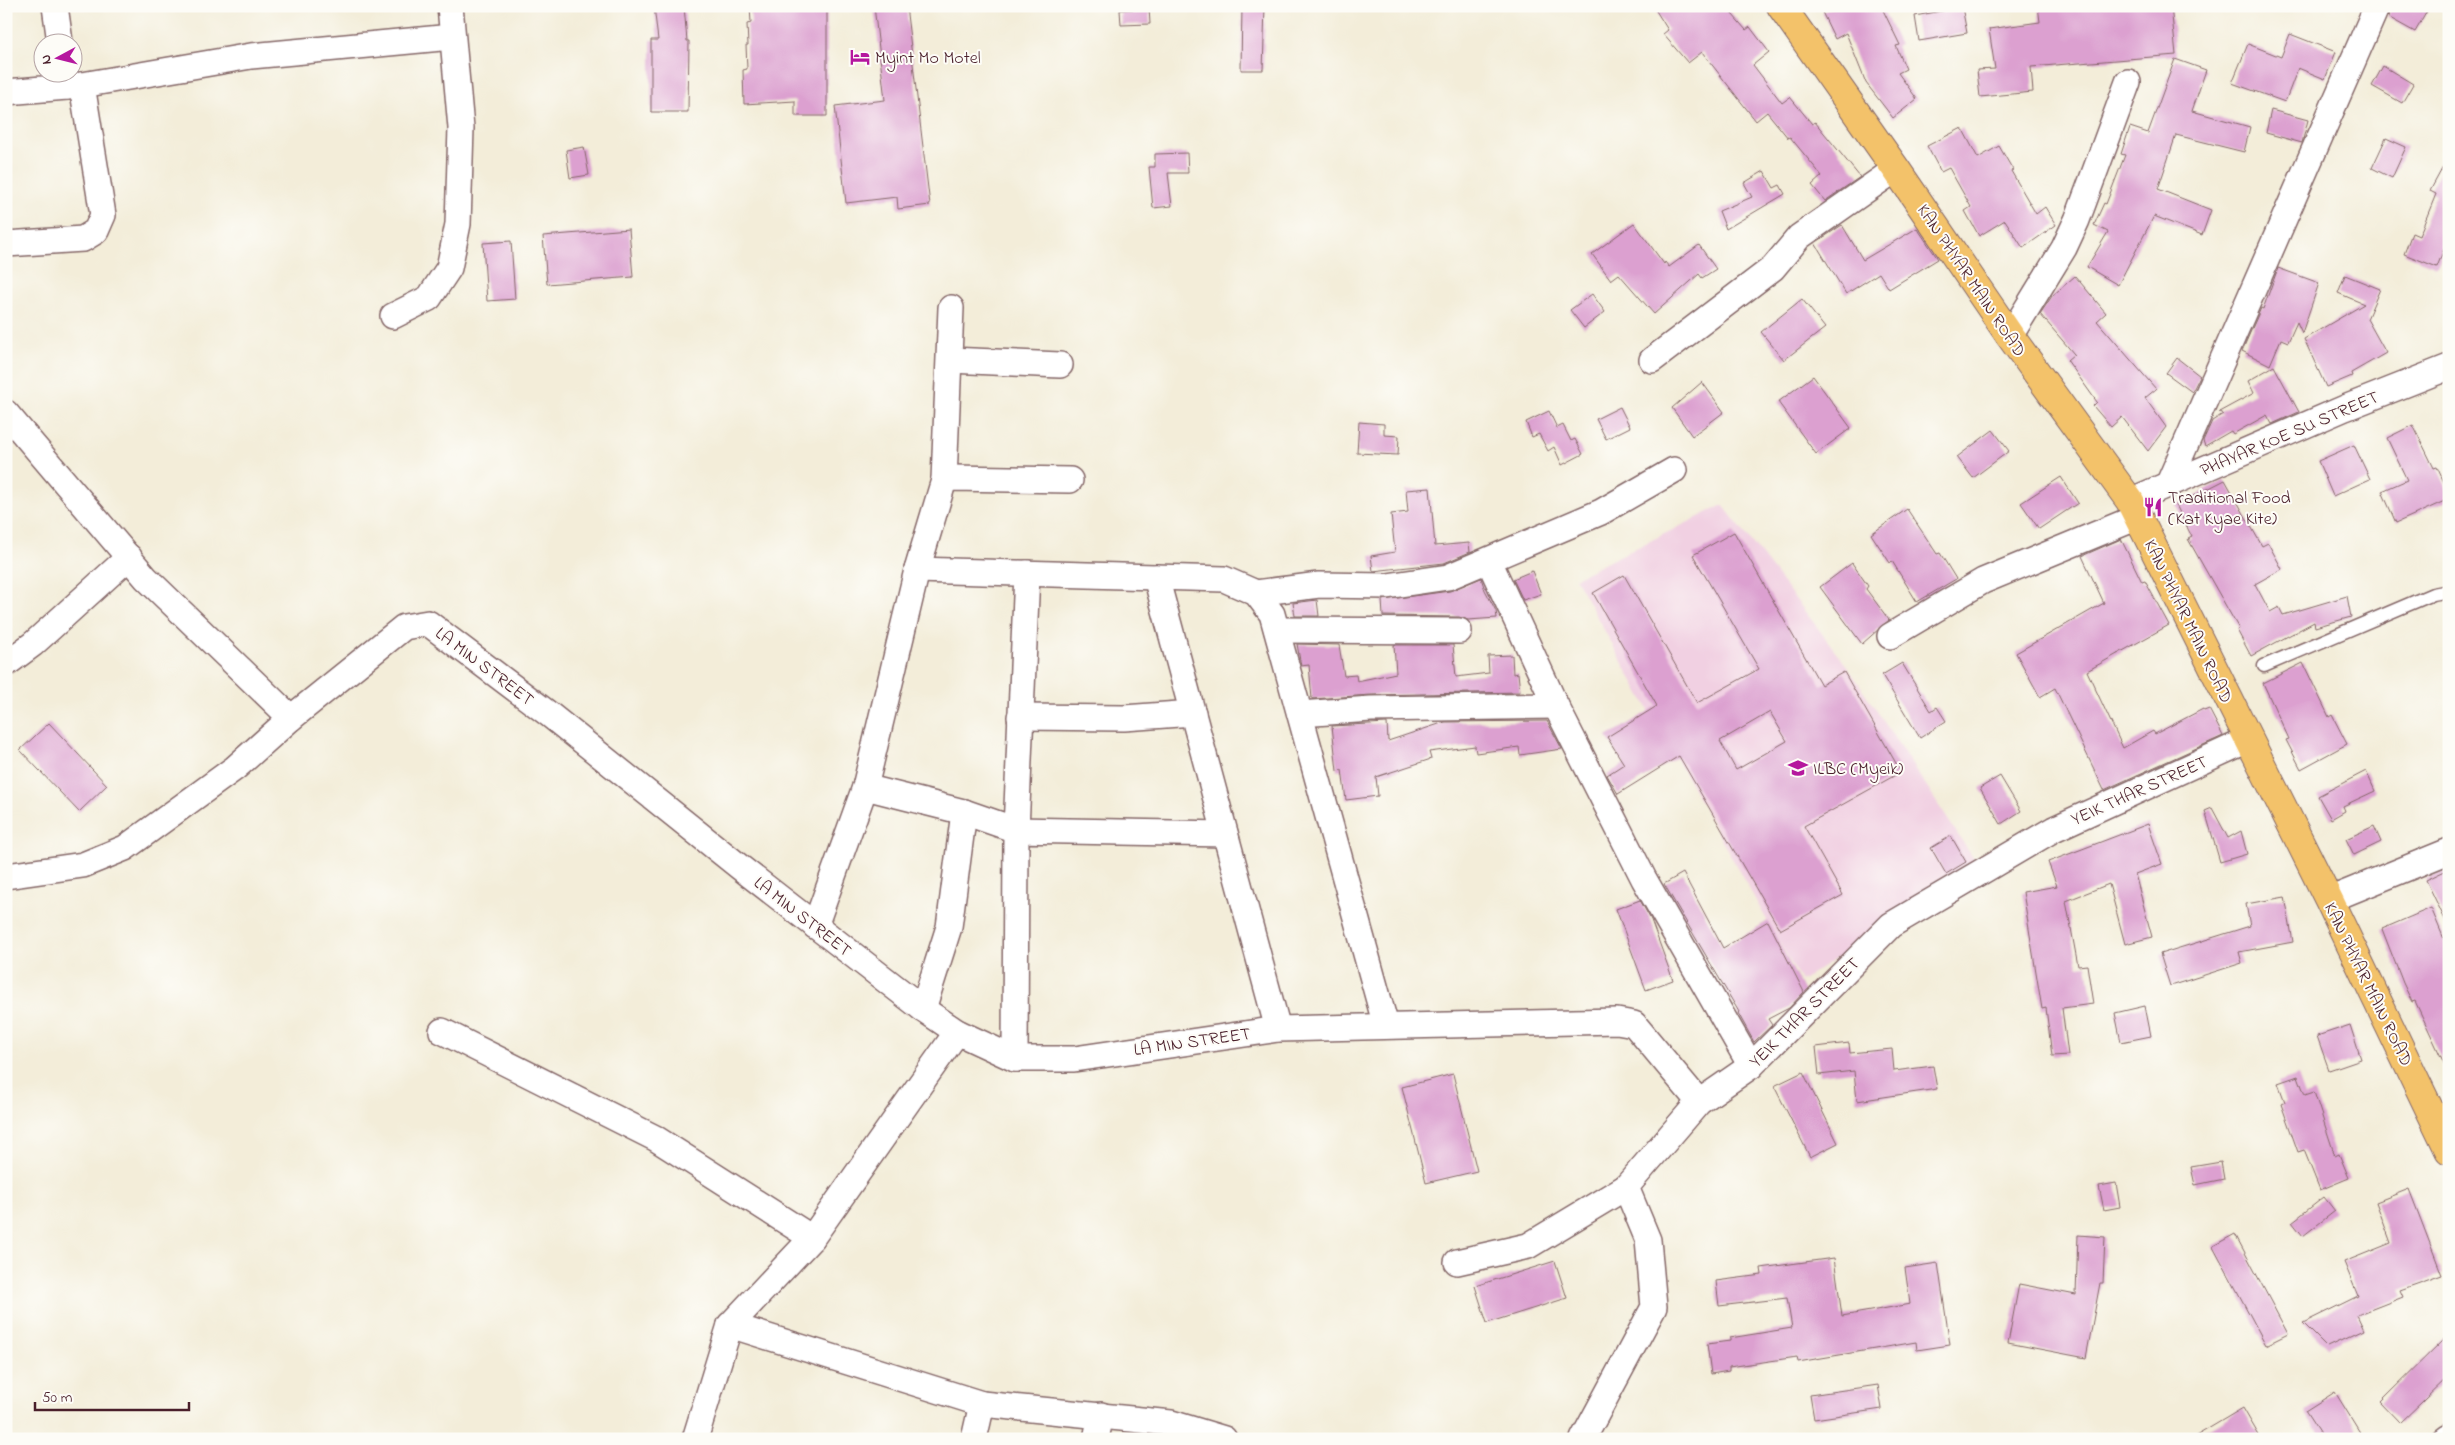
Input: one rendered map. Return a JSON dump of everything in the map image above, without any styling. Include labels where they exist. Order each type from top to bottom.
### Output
[{"type":"main road","name":"KAN PHYAR MAIN ROAD","points":[[1780,6],[1896,169],[2010,336],[2134,509],[2329,900],[2449,1150]]},
{"type":"street","points":[[55,6],[59,32]]},
{"type":"street","points":[[393,316],[429,298],[449,268],[458,224],[461,128],[450,6]]},
{"type":"street","points":[[2168,485],[2377,6]]},
{"type":"street","points":[[82,79],[251,56],[452,37]]},
{"type":"street","points":[[6,92],[65,82]]},
{"type":"street","points":[[6,244],[83,240],[96,231],[102,215],[71,82]]},
{"type":"street","points":[[2010,336],[2064,248],[2128,82]]},
{"type":"street","points":[[1652,360],[1773,268],[1799,237],[1896,169]]},
{"type":"street","points":[[816,926],[865,787],[917,570],[944,480],[951,308]]},
{"type":"street","points":[[2442,370],[2449,349]]},
{"type":"street","points":[[950,360],[1060,366]]},
{"type":"street","name":"PHAYAR KOE SU STREET","points":[[1890,636],[1983,581],[2134,509],[2168,485],[2345,408],[2442,370]]},
{"type":"street","points":[[6,413],[146,578],[291,718]]},
{"type":"street","points":[[917,570],[1224,580],[1256,593],[1319,585],[1387,586],[1448,577],[1489,561],[1601,512],[1674,470]]},
{"type":"street","points":[[944,480],[952,478],[1070,480]]},
{"type":"street","points":[[6,664],[33,644],[129,557]]},
{"type":"street","points":[[1489,561],[1556,706],[1644,879],[1751,1066]]},
{"type":"street","points":[[1015,1058],[1016,830],[1027,573]]},
{"type":"street","points":[[1156,577],[1278,1029]]},
{"type":"street","points":[[1256,593],[1272,614],[1277,630],[1386,1026]]},
{"type":"street","name":"LA MIN STREET","points":[[6,876],[83,865],[125,848],[236,768],[291,718],[404,627],[428,623],[550,715],[923,1009],[957,1032],[1015,1058],[1074,1059],[1278,1029],[1617,1021],[1634,1024],[1699,1102]]},
{"type":"street","points":[[1277,630],[1459,631]]},
{"type":"street","points":[[1300,714],[1371,709],[1556,706]]},
{"type":"street","points":[[1020,717],[1124,718],[1193,713]]},
{"type":"street","name":"YEIK THAR STREET","points":[[1457,1262],[1528,1246],[1626,1187],[1699,1102],[1751,1066],[1891,925],[2054,828],[2248,740]]},
{"type":"street","points":[[865,787],[964,812],[1016,830],[1225,834]]},
{"type":"street","points":[[923,1009],[949,927],[964,812]]},
{"type":"street","points":[[2329,900],[2449,851]]},
{"type":"street","points":[[442,1031],[654,1138],[812,1238]]},
{"type":"street","points":[[695,1439],[730,1325],[812,1238],[957,1032]]},
{"type":"street","points":[[1583,1439],[1654,1307],[1648,1240],[1626,1187]]},
{"type":"street","points":[[730,1325],[982,1404],[1171,1423],[1218,1438]]},
{"type":"street","points":[[974,1439],[982,1404]]},
{"type":"street","points":[[1096,1439],[1101,1415]]},
{"type":"street","points":[[2445,1439],[2449,1436]]},
{"type":"lane","points":[[2264,666],[2432,594],[2449,591]]},
{"type":"shaded area","name":"ILBC (Myeik)","points":[[1723,505],[1850,670],[1979,867],[1801,981],[1575,578]]},
{"type":"building","points":[[654,6],[684,6],[687,41],[689,41],[688,112],[651,112],[651,40],[658,40]]},
{"type":"building","points":[[750,6],[827,6],[827,116],[795,116],[795,101],[744,104],[743,70],[747,69],[747,24],[751,23]]},
{"type":"building","points":[[874,6],[906,6],[930,205],[898,209],[897,197],[846,203],[835,106],[885,100]]},
{"type":"building","points":[[1242,6],[1265,6],[1263,70],[1241,70]]},
{"type":"building","points":[[1653,6],[1725,6],[1746,30],[1750,27],[1769,52],[1753,65],[1782,103],[1790,97],[1812,124],[1815,122],[1860,177],[1825,201],[1812,185],[1822,176],[1790,137],[1788,138],[1767,112],[1756,121],[1702,52],[1688,63],[1663,34],[1668,30]]},
{"type":"building","points":[[1834,6],[1881,6],[1900,45],[1896,46],[1906,69],[1898,73],[1917,99],[1893,118],[1866,83],[1846,33],[1835,39],[1822,12]]},
{"type":"building","points":[[2038,6],[2171,6],[2176,55],[2031,67],[2033,92],[1980,97],[1977,70],[1995,69],[1989,29],[2040,22]]},
{"type":"building","points":[[2391,6],[2430,6],[2415,32],[2388,17]]},
{"type":"building","points":[[1962,7],[1967,33],[1919,41],[1915,16]]},
{"type":"building","points":[[1149,8],[1150,24],[1121,25],[1120,10]]},
{"type":"building","points":[[2290,34],[2336,52],[2325,79],[2298,68],[2285,102],[2232,83],[2248,44],[2281,57]]},
{"type":"building","points":[[2175,59],[2206,70],[2192,111],[2250,127],[2244,152],[2176,135],[2158,189],[2211,210],[2202,235],[2154,216],[2118,285],[2087,267],[2108,232],[2094,225],[2104,203],[2106,204],[2125,155],[2121,154],[2130,127],[2148,133]]},
{"type":"building","points":[[2383,66],[2413,84],[2402,103],[2372,86]]},
{"type":"building","points":[[2271,110],[2308,120],[2302,143],[2266,133]]},
{"type":"building","points":[[1962,128],[1978,158],[1999,146],[2036,214],[2045,207],[2056,225],[2023,248],[2005,220],[1979,236],[1965,211],[1971,207],[1949,168],[1941,172],[1927,146]]},
{"type":"building","points":[[2386,138],[2406,147],[2392,178],[2372,168]]},
{"type":"building","points":[[584,147],[589,175],[570,178],[566,150]]},
{"type":"building","points":[[1187,153],[1188,173],[1168,173],[1172,206],[1153,208],[1149,167],[1155,167],[1155,154]]},
{"type":"building","points":[[2449,156],[2449,236],[2437,267],[2404,254],[2412,233],[2419,236],[2436,194],[2430,191]]},
{"type":"building","points":[[1764,171],[1774,188],[1780,185],[1785,194],[1726,229],[1719,211],[1752,197],[1744,183]]},
{"type":"building","points":[[1634,223],[1664,264],[1665,262],[1669,267],[1699,245],[1716,269],[1702,278],[1699,274],[1654,314],[1619,274],[1611,280],[1592,254]]},
{"type":"building","points":[[1842,225],[1863,260],[1917,228],[1938,259],[1889,289],[1879,273],[1846,294],[1815,243]]},
{"type":"building","points":[[629,229],[633,277],[547,284],[543,236]]},
{"type":"building","points":[[511,241],[515,299],[487,301],[483,243]]},
{"type":"building","points":[[2278,268],[2319,283],[2302,333],[2297,322],[2288,342],[2281,339],[2270,365],[2242,351],[2261,308],[2263,309]]},
{"type":"building","points":[[2345,275],[2380,289],[2367,319],[2386,353],[2351,373],[2352,376],[2326,387],[2304,339],[2364,304],[2338,293]]},
{"type":"building","points":[[2075,276],[2106,313],[2097,321],[2156,389],[2145,398],[2166,427],[2148,451],[2122,417],[2111,427],[2093,406],[2097,402],[2067,360],[2074,354],[2040,314],[2052,296]]},
{"type":"building","points":[[1592,294],[1605,312],[1584,328],[1570,310]]},
{"type":"building","points":[[1802,299],[1825,328],[1784,360],[1761,332]]},
{"type":"building","points":[[2177,358],[2200,376],[2192,392],[2166,373]]},
{"type":"building","points":[[2274,366],[2299,412],[2272,424],[2267,415],[2233,434],[2231,431],[2205,446],[2203,441],[2212,421],[2223,414],[2219,412],[2254,393],[2248,381]]},
{"type":"building","points":[[1813,376],[1851,428],[1816,454],[1778,402]]},
{"type":"building","points":[[1702,382],[1724,412],[1692,436],[1672,408]]},
{"type":"building","points":[[1620,407],[1630,427],[1606,439],[1596,419]]},
{"type":"building","points":[[1549,411],[1557,428],[1563,425],[1571,441],[1575,439],[1583,454],[1562,465],[1554,447],[1548,451],[1539,434],[1532,437],[1526,422]]},
{"type":"building","points":[[1359,422],[1384,424],[1384,435],[1399,436],[1398,455],[1357,453]]},
{"type":"building","points":[[2413,425],[2434,468],[2437,467],[2449,493],[2449,499],[2396,523],[2382,491],[2407,480],[2387,438]]},
{"type":"building","points":[[1993,430],[2009,451],[1973,478],[1957,457]]},
{"type":"building","points":[[2354,445],[2370,479],[2333,496],[2318,461]]},
{"type":"building","points":[[2061,477],[2078,503],[2039,529],[2021,503]]},
{"type":"building","points":[[2225,480],[2262,546],[2268,543],[2282,569],[2255,584],[2270,612],[2279,607],[2283,615],[2347,596],[2351,617],[2315,627],[2314,622],[2251,656],[2237,630],[2239,629],[2188,539],[2192,537],[2176,505]]},
{"type":"building","points":[[1430,488],[1435,546],[1469,543],[1470,552],[1444,563],[1373,571],[1371,556],[1395,552],[1391,514],[1408,512],[1406,490]]},
{"type":"building","points":[[1907,509],[1937,554],[1940,553],[1956,579],[1917,602],[1892,561],[1890,563],[1871,534]]},
{"type":"building","points":[[1734,532],[1821,685],[1844,672],[1901,772],[1804,826],[1843,895],[1780,930],[1679,756],[1618,794],[1607,775],[1624,764],[1607,737],[1657,706],[1593,593],[1624,575],[1697,703],[1759,669],[1693,555]],"holes":[[[1770,712],[1787,741],[1736,770],[1720,741]]]},
{"type":"building","points":[[2121,539],[2142,582],[2145,581],[2169,625],[2087,671],[2123,748],[2153,731],[2155,734],[2203,709],[2204,711],[2209,709],[2223,736],[2104,790],[2055,688],[2040,697],[2016,653],[2104,603],[2082,556]]},
{"type":"building","points":[[1852,563],[1868,586],[1866,589],[1889,620],[1862,644],[1820,587]]},
{"type":"building","points":[[1532,571],[1541,594],[1523,600],[1513,579]]},
{"type":"building","points":[[1481,578],[1496,611],[1497,618],[1468,620],[1459,617],[1383,616],[1382,600],[1450,591]]},
{"type":"building","points":[[1317,600],[1319,616],[1295,616],[1293,603]]},
{"type":"building","points":[[1297,644],[1339,645],[1344,676],[1356,675],[1357,681],[1396,673],[1394,645],[1453,645],[1456,677],[1489,673],[1488,656],[1512,655],[1513,674],[1518,673],[1520,692],[1371,695],[1312,699],[1309,665],[1301,666]]},
{"type":"building","points":[[1902,663],[1931,711],[1937,707],[1946,721],[1920,738],[1882,675]]},
{"type":"building","points":[[2303,663],[2329,717],[2332,715],[2347,744],[2301,769],[2286,740],[2289,739],[2263,683]]},
{"type":"building","points":[[1547,721],[1562,749],[1520,755],[1519,747],[1476,753],[1475,746],[1429,752],[1431,759],[1376,777],[1378,796],[1346,800],[1342,770],[1337,771],[1332,726],[1387,723],[1388,741],[1445,722]]},
{"type":"building","points":[[49,723],[107,785],[79,812],[20,750]]},
{"type":"building","points":[[2366,771],[2375,791],[2343,806],[2345,811],[2331,819],[2318,796]]},
{"type":"building","points":[[2000,776],[2021,811],[2001,824],[1980,788]]},
{"type":"building","points":[[2212,808],[2228,838],[2241,831],[2247,854],[2220,862],[2205,811]]},
{"type":"building","points":[[2148,824],[2162,864],[2135,874],[2152,937],[2125,944],[2109,884],[2066,901],[2078,966],[2087,965],[2093,1004],[2062,1008],[2068,1055],[2052,1056],[2046,1008],[2042,1009],[2023,892],[2057,886],[2048,862]]},
{"type":"building","points":[[2374,826],[2381,842],[2354,855],[2346,839]]},
{"type":"building","points":[[1951,836],[1966,862],[1946,874],[1931,848]]},
{"type":"building","points":[[2449,869],[2449,928],[2426,880]]},
{"type":"building","points":[[1683,873],[1723,948],[1768,921],[1804,992],[1789,1008],[1768,1019],[1772,1025],[1754,1042],[1739,1012],[1664,884]]},
{"type":"building","points":[[2285,897],[2293,942],[2239,952],[2242,963],[2170,986],[2160,954],[2250,926],[2246,904]]},
{"type":"building","points":[[1640,900],[1651,920],[1673,980],[1646,990],[1616,909]]},
{"type":"building","points":[[2431,908],[2449,951],[2449,1074],[2415,1001],[2412,1002],[2403,983],[2382,929]]},
{"type":"building","points":[[2145,1006],[2151,1036],[2121,1042],[2115,1013]]},
{"type":"building","points":[[2350,1025],[2361,1059],[2329,1070],[2317,1036]]},
{"type":"building","points":[[1849,1043],[1850,1053],[1892,1049],[1894,1071],[1933,1066],[1937,1089],[1857,1101],[1854,1071],[1819,1075],[1816,1047]]},
{"type":"building","points":[[1803,1072],[1838,1143],[1810,1157],[1774,1086]]},
{"type":"building","points":[[1453,1074],[1477,1171],[1426,1183],[1402,1087]]},
{"type":"building","points":[[2298,1076],[2305,1095],[2314,1092],[2335,1156],[2339,1154],[2349,1178],[2320,1190],[2304,1150],[2298,1152],[2281,1104],[2285,1102],[2278,1083]]},
{"type":"building","points":[[2221,1162],[2224,1179],[2195,1185],[2191,1167]]},
{"type":"building","points":[[2116,1183],[2120,1207],[2104,1210],[2099,1186]]},
{"type":"building","points":[[2409,1189],[2442,1275],[2400,1290],[2403,1297],[2357,1315],[2364,1330],[2327,1347],[2303,1323],[2358,1296],[2344,1262],[2391,1243],[2376,1202]]},
{"type":"building","points":[[2324,1197],[2335,1211],[2303,1236],[2292,1222]]},
{"type":"building","points":[[2235,1234],[2288,1334],[2266,1345],[2213,1246]]},
{"type":"building","points":[[2078,1235],[2105,1237],[2103,1283],[2100,1283],[2086,1358],[2008,1343],[2019,1284],[2076,1295]]},
{"type":"building","points":[[1834,1258],[1842,1316],[1910,1304],[1905,1268],[1938,1263],[1950,1345],[1917,1350],[1916,1342],[1798,1362],[1797,1357],[1729,1367],[1729,1371],[1711,1374],[1707,1344],[1730,1341],[1730,1338],[1792,1328],[1787,1298],[1719,1306],[1716,1281],[1762,1275],[1761,1268]]},
{"type":"building","points":[[1555,1261],[1567,1298],[1487,1323],[1475,1286]]},
{"type":"building","points":[[2449,1334],[2449,1376],[2400,1423],[2380,1402]]},
{"type":"building","points":[[1878,1385],[1882,1409],[1814,1419],[1810,1395]]},
{"type":"building","points":[[2335,1392],[2364,1439],[2323,1439],[2305,1411]]},
{"type":"building","points":[[2243,1408],[2261,1439],[2191,1439]]},
{"type":"place","name":"Myint Mo Motel","points":[[860,57]]},
{"type":"place","name":"Traditional Food (Kat Kyae Kite)","points":[[2153,507]]},
{"type":"place","name":"ILBC (Myeik)","points":[[1798,768]]}]
